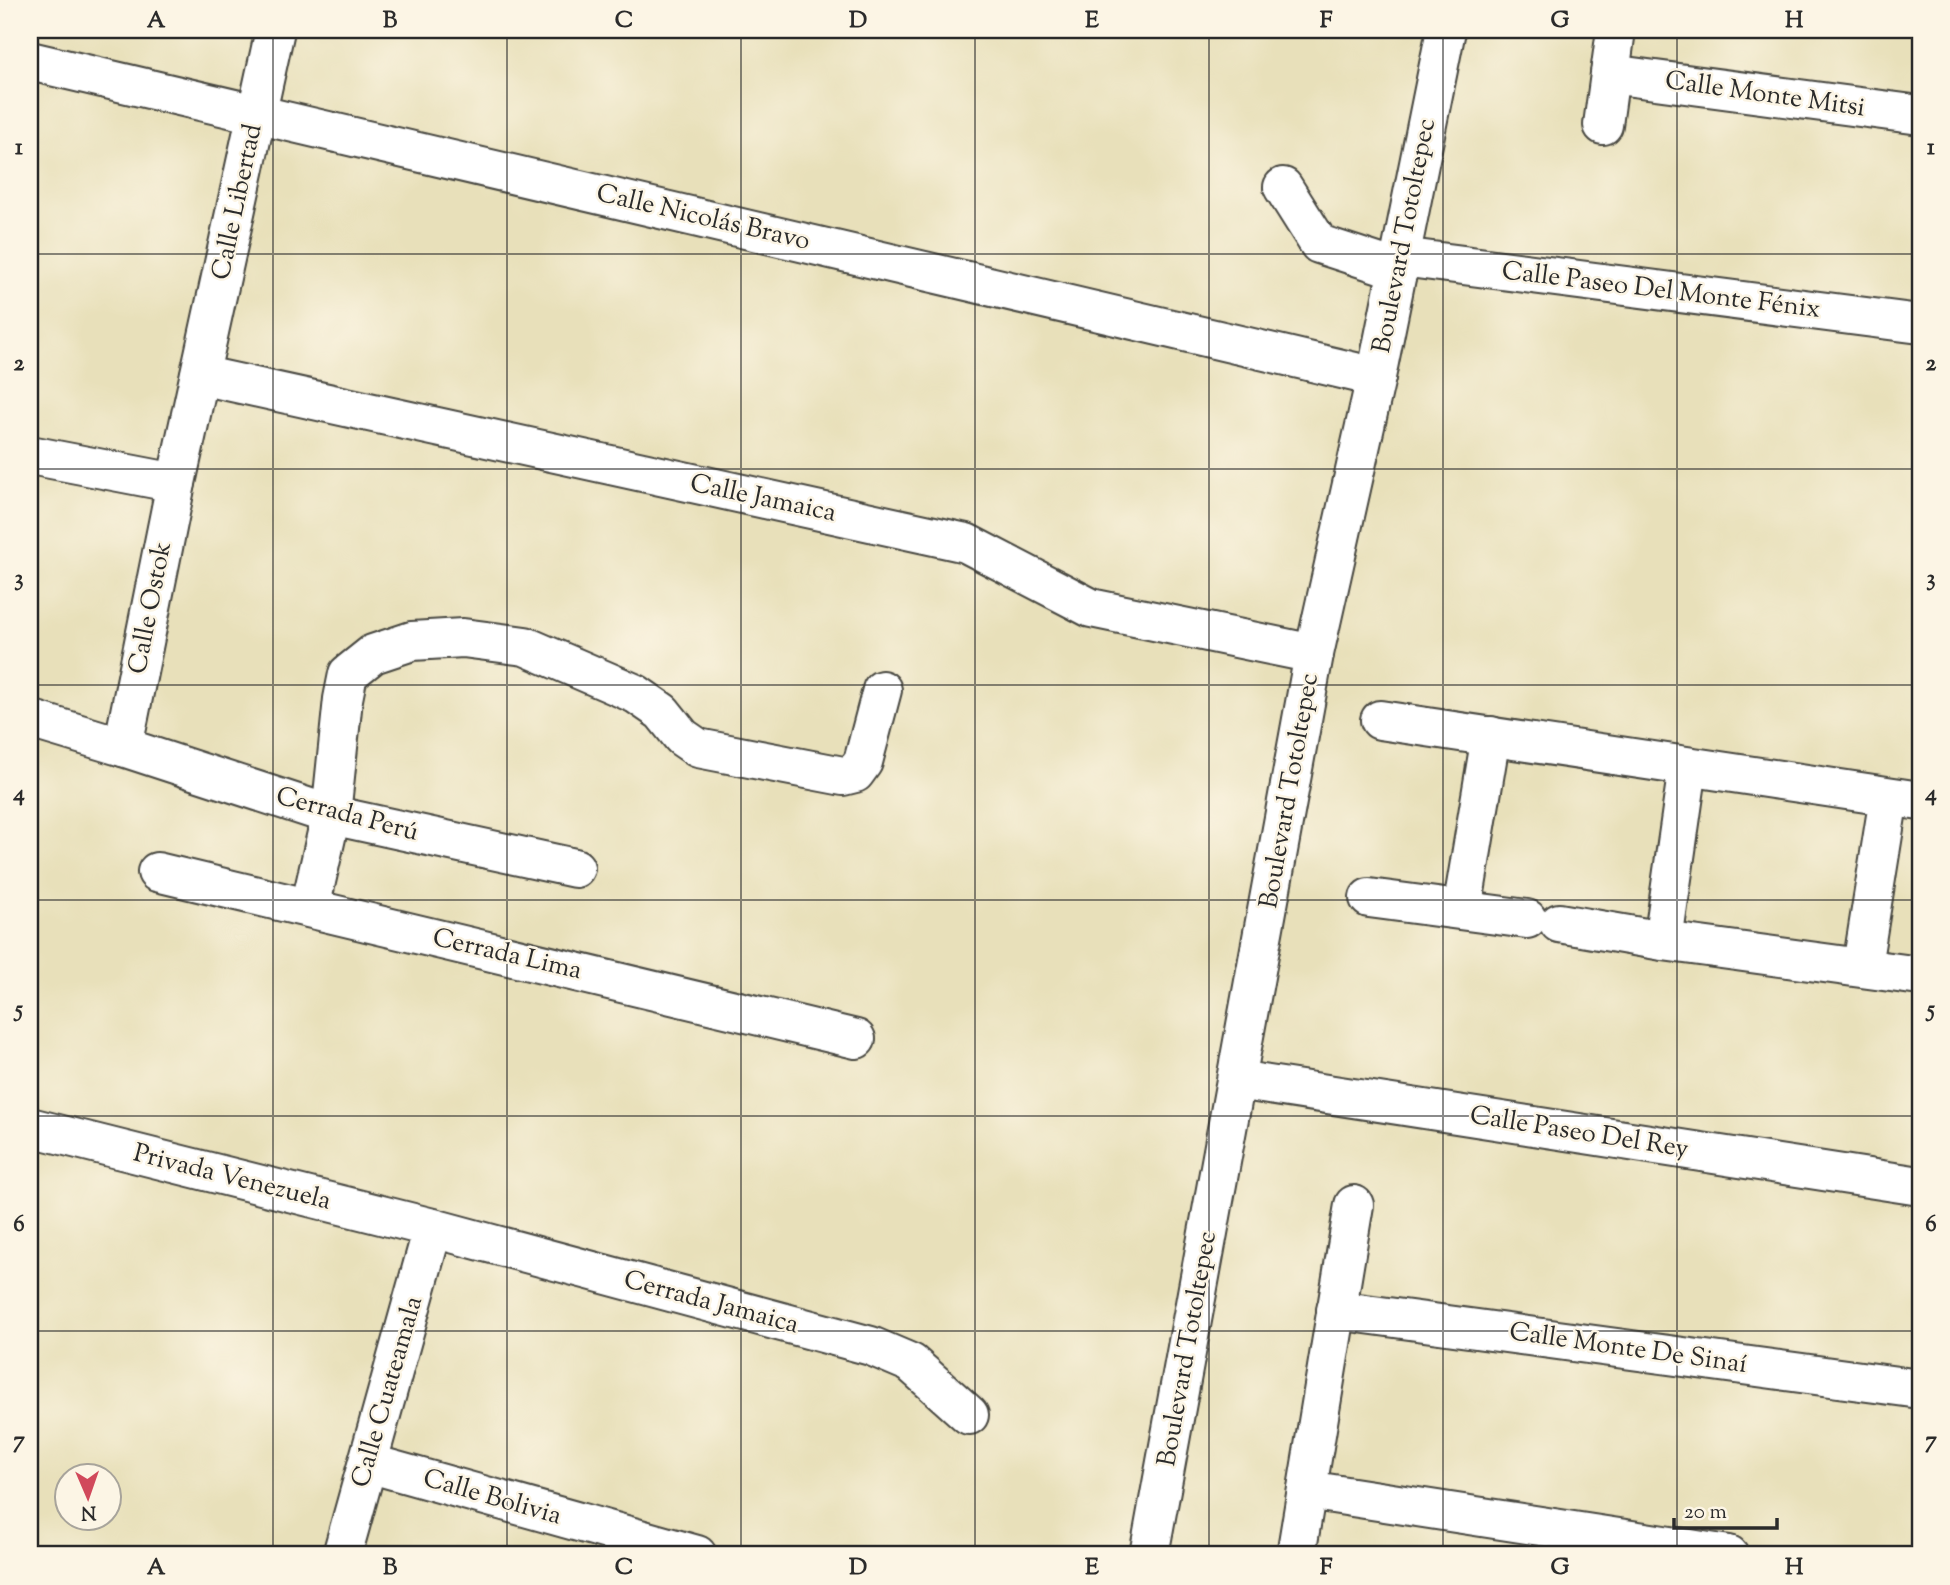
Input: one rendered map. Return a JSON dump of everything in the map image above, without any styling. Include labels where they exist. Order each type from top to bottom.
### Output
[{"type":"street","name":"Calle Libertad","points":[[200,375],[275,30]]},
{"type":"street","name":"Boulevard Totoltepec","points":[[1149,1555],[1314,654],[1376,377],[1446,30]]},
{"type":"street","points":[[1603,125],[1616,30]]},
{"type":"street","name":"Calle Nicolás Bravo","points":[[30,61],[1376,377]]},
{"type":"street","name":"Calle Monte Mitsi","points":[[1610,74],[1920,116]]},
{"type":"street","name":"Calle Paseo Del Monte Fénix","points":[[1283,187],[1319,244],[1400,263],[1920,324]]},
{"type":"street","name":"Calle Ostok","points":[[123,747],[200,375]]},
{"type":"street","name":"Calle Jamaica","points":[[200,375],[966,543],[1091,608],[1314,654]]},
{"type":"street","points":[[30,455],[176,483]]},
{"type":"street","points":[[310,908],[331,816],[348,674],[373,654],[412,640],[463,638],[525,646],[636,694],[662,712],[682,737],[698,748],[843,776],[855,773],[863,762],[882,690]]},
{"type":"street","points":[[30,719],[123,747]]},
{"type":"street","points":[[1380,720],[1905,799],[1862,967]]},
{"type":"street","points":[[1462,910],[1491,736]]},
{"type":"street","name":"Cerrada Perú","points":[[123,747],[331,816],[575,868]]},
{"type":"street","points":[[1663,941],[1688,767]]},
{"type":"street","name":"Cerrada Lima","points":[[158,872],[856,1039]]},
{"type":"street","points":[[1370,898],[1920,976]]},
{"type":"street","name":"Calle Paseo Del Rey","points":[[1237,1080],[1920,1186]]},
{"type":"street","name":"Privada Venezuela","points":[[30,1127],[433,1228]]},
{"type":"street","points":[[1296,1555],[1354,1205]]},
{"type":"street","name":"Cerrada Jamaica","points":[[433,1228],[871,1346],[911,1363],[969,1415]]},
{"type":"street","name":"Calle Cuateamala","points":[[342,1555],[433,1228]]},
{"type":"street","name":"Calle Monte De Sinaí","points":[[1336,1310],[1920,1389]]},
{"type":"street","name":"Calle Bolivia","points":[[368,1464],[697,1555]]},
{"type":"street","points":[[1307,1490],[1729,1555]]}]
